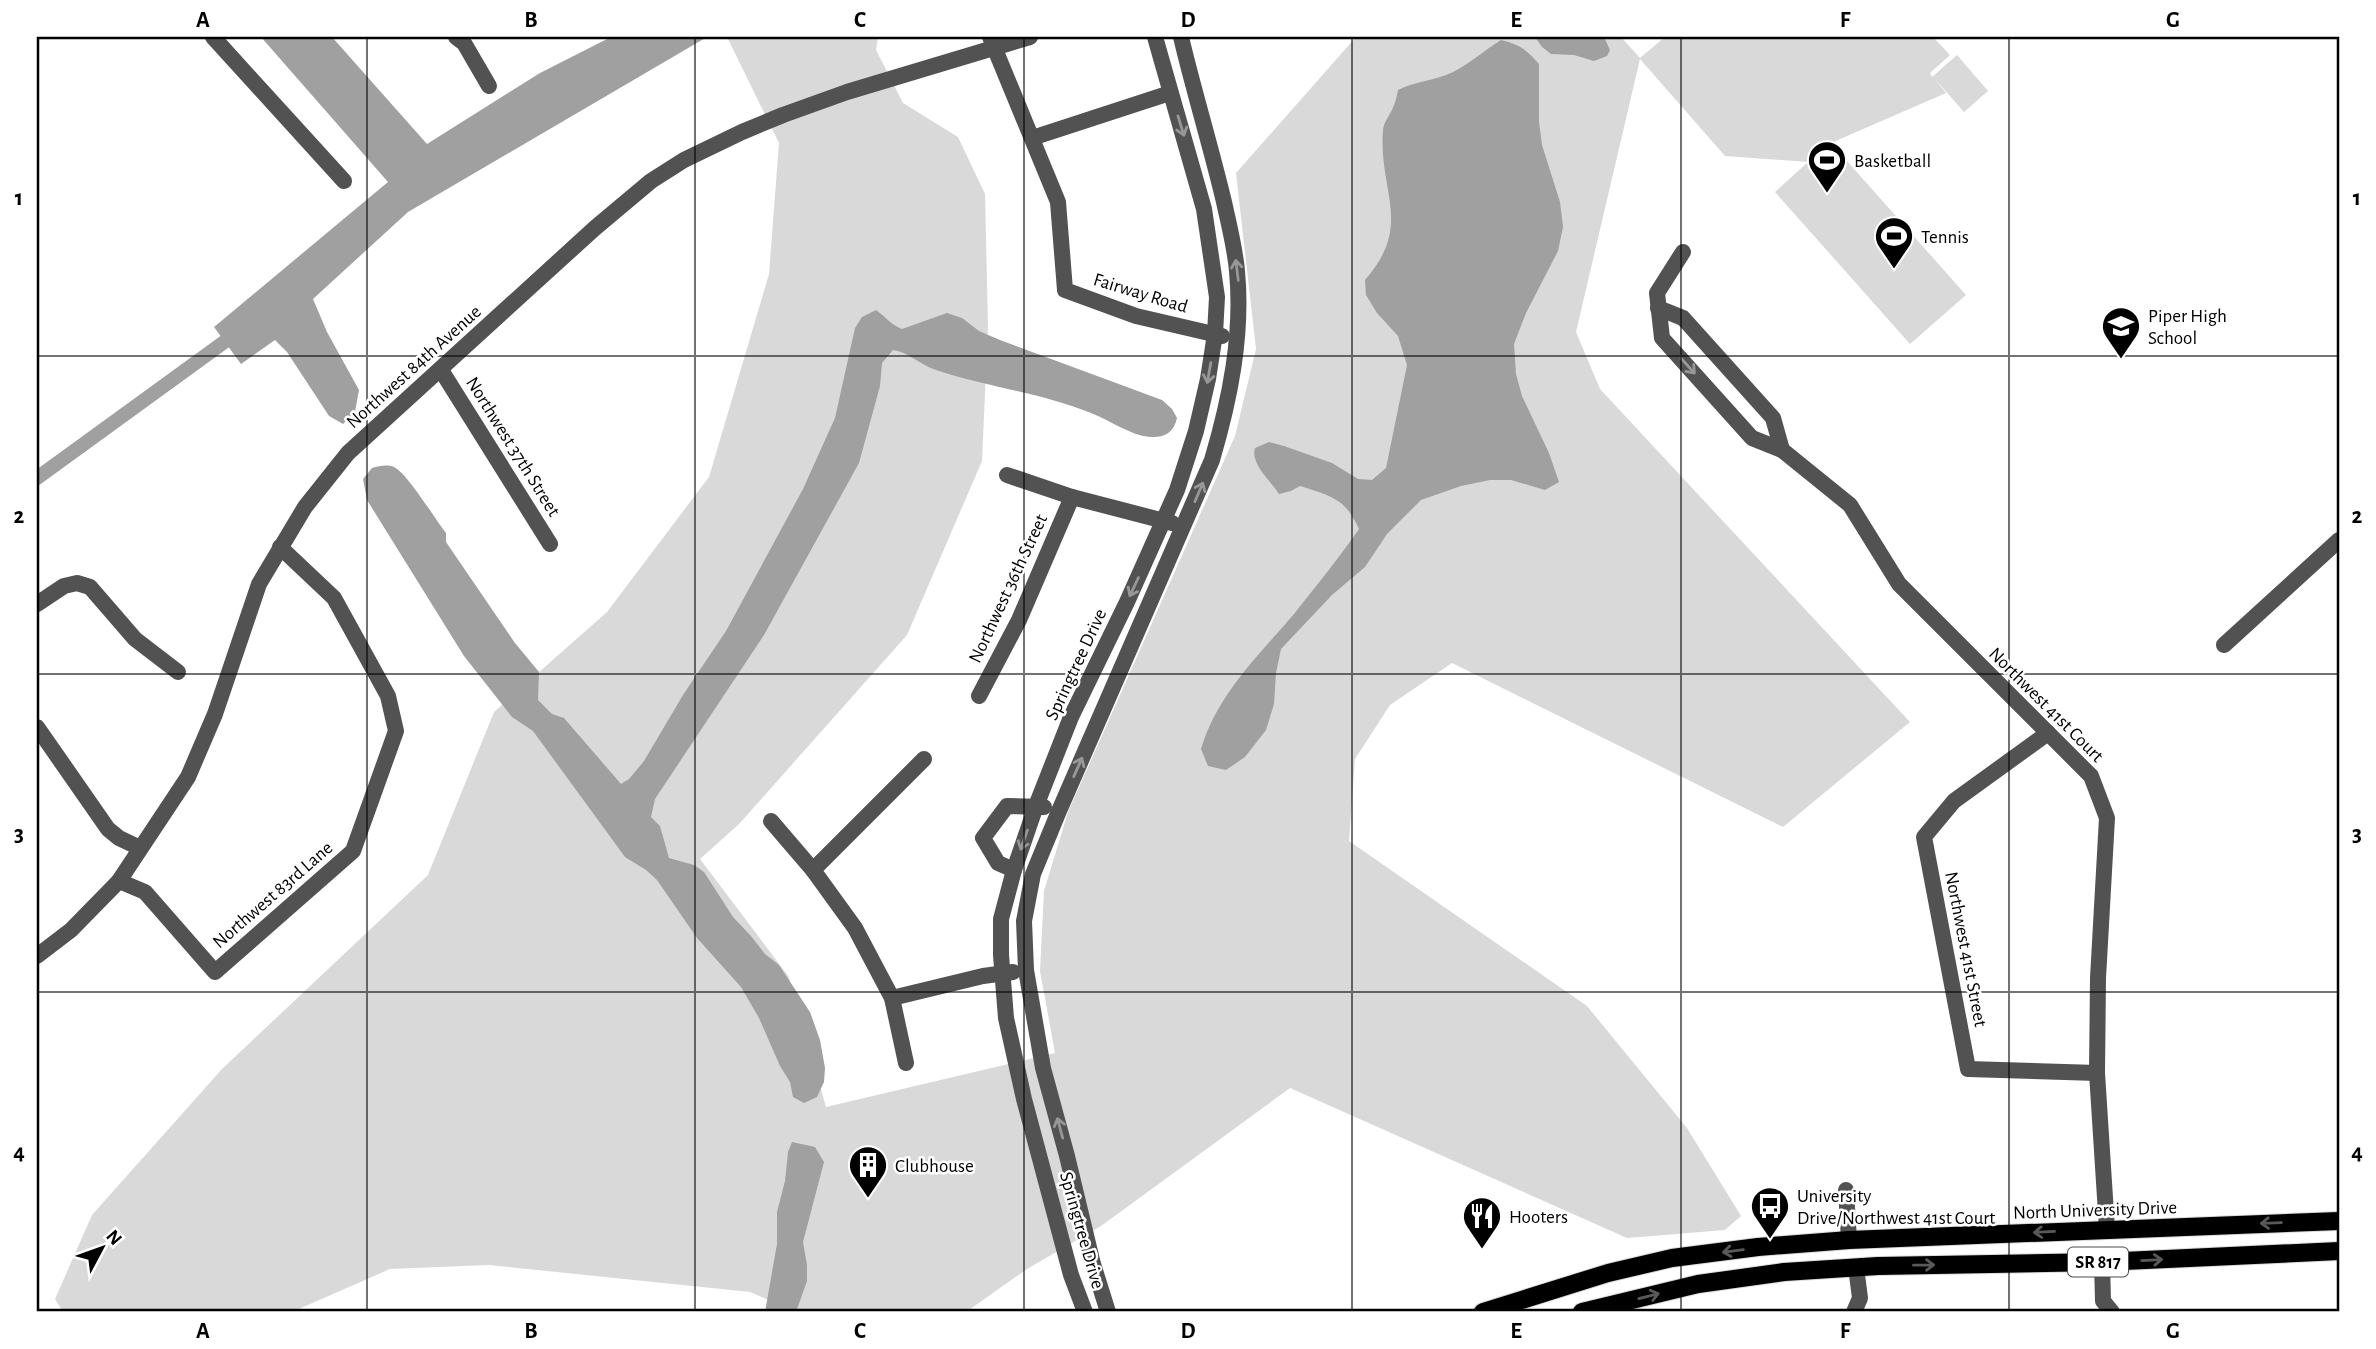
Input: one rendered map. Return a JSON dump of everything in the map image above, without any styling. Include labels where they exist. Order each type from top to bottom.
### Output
[{"type":"main road","name":"North University Drive","points":[[1483,1312],[1575,1282],[1672,1258],[1758,1247],[1843,1240],[2108,1228],[2339,1221]]},
{"type":"main road","points":[[1864,1267],[1878,1248],[1900,1247],[1908,1238]]},
{"type":"main road","points":[[1796,1273],[1806,1263],[1832,1261],[1843,1240]]},
{"type":"main road","name":"SR 817","points":[[1582,1312],[1698,1284],[1784,1272],[2339,1251]]},
{"type":"street","points":[[213,37],[344,181]]},
{"type":"street","name":"Northwest 84th Avenue","points":[[37,956],[61,939],[119,881],[188,777],[215,714],[259,584],[305,507],[348,453],[595,228],[651,181],[684,160],[741,132],[796,110],[992,43],[1030,37]]},
{"type":"street","name":"Springtree Drive","points":[[1085,1312],[1072,1275],[1024,1099],[1006,1018],[1001,955],[1002,919],[1014,870],[1071,717],[1165,520],[1196,431],[1208,379],[1215,334],[1217,296],[1204,209],[1155,37]]},
{"type":"street","name":"Springtree Drive","points":[[1108,1312],[1093,1264],[1043,1068],[1026,970],[1024,921],[1033,874],[1184,528],[1212,460],[1226,414],[1237,339],[1237,268],[1212,150],[1181,37]]},
{"type":"street","points":[[461,39],[489,86]]},
{"type":"street","name":"Fairway Road","points":[[992,43],[1058,202],[1065,290],[1136,316],[1237,339]]},
{"type":"street","points":[[1031,138],[1170,93]]},
{"type":"street","name":"Northwest 41st Court","points":[[1683,252],[1657,293],[1662,338],[1752,438],[1782,450],[1850,505],[1899,584],[2091,776],[2108,818],[2098,978],[2097,1073],[2108,1228]]},
{"type":"street","points":[[1658,308],[1683,318],[1773,418],[1782,450]]},
{"type":"street","name":"Northwest 37th Street","points":[[441,370],[550,544]]},
{"type":"street","points":[[1007,475],[1072,497],[1165,520],[1184,528]]},
{"type":"street","name":"Northwest 36th Street","points":[[979,696],[1019,620],[1072,497]]},
{"type":"street","points":[[2224,645],[2339,540]]},
{"type":"street","name":"Northwest 83rd Lane","points":[[119,881],[145,892],[215,972],[353,851],[396,731],[388,696],[334,598],[280,547]]},
{"type":"street","points":[[37,604],[64,586],[77,583],[90,587],[135,639],[178,672]]},
{"type":"street","points":[[37,727],[108,829],[119,838],[140,848]]},
{"type":"street","name":"Northwest 41st Street","points":[[2048,733],[1954,801],[1924,838],[1968,1069],[2097,1073]]},
{"type":"street","points":[[813,870],[924,759]]},
{"type":"street","points":[[1014,870],[998,863],[983,838],[1007,806],[1036,806],[1059,811]]},
{"type":"street","points":[[771,821],[813,870],[855,928],[892,998],[906,1063]]},
{"type":"street","points":[[892,998],[1026,970]]},
{"type":"street","points":[[1843,1240],[1846,1190]]},
{"type":"street","points":[[2102,1262],[2103,1301],[2112,1312]]},
{"type":"street","points":[[1858,1312],[1864,1267]]},
{"type":"shaded area","points":[[261,37],[332,37],[427,144],[540,73],[611,37],[707,37],[408,212],[313,299],[327,332],[359,390],[355,412],[343,424],[329,416],[287,352],[275,340],[241,364],[214,327],[388,182]]},
{"type":"shaded area","points":[[727,37],[878,37],[876,50],[903,103],[958,137],[985,194],[988,326],[982,461],[907,635],[739,824],[700,859],[789,977],[826,1107],[1055,1053],[1040,971],[1044,891],[1068,812],[1235,436],[1256,349],[1236,173],[1356,37],[1621,37],[1640,58],[1665,37],[1933,37],[1950,55],[1930,73],[1932,77],[1957,55],[1988,91],[1964,112],[1935,79],[1946,93],[1831,143],[1966,295],[1910,344],[1775,192],[1808,162],[1725,156],[1640,59],[1576,332],[1600,389],[1910,722],[1783,827],[1452,663],[1390,705],[1355,759],[1349,841],[1587,1006],[1687,1128],[1741,1216],[1725,1230],[1627,1238],[1290,1088],[1101,1226],[1027,1269],[966,1312],[796,1312],[750,1292],[489,1265],[390,1269],[292,1312],[63,1312],[55,1299],[92,1215],[222,1069],[428,875],[494,712],[607,612],[709,477],[769,274],[779,143]]},
{"type":"shaded area","points":[[1535,37],[1604,37],[1610,50],[1607,56],[1594,61],[1574,55],[1551,54]]},
{"type":"shaded area","points":[[1501,40],[1522,48],[1539,64],[1539,122],[1542,145],[1560,202],[1563,227],[1558,251],[1526,313],[1514,344],[1516,374],[1522,396],[1549,453],[1559,482],[1545,490],[1511,480],[1490,480],[1461,486],[1421,500],[1387,534],[1365,567],[1332,595],[1281,649],[1274,704],[1266,730],[1245,757],[1226,770],[1208,766],[1201,749],[1217,711],[1240,677],[1294,614],[1359,529],[1342,504],[1329,496],[1300,486],[1279,494],[1258,466],[1255,448],[1269,442],[1284,446],[1332,463],[1358,479],[1372,480],[1386,468],[1407,365],[1398,336],[1377,313],[1366,295],[1365,280],[1380,260],[1388,242],[1391,224],[1383,130],[1398,90],[1453,72]]},
{"type":"shaded area","points":[[876,310],[902,329],[947,313],[962,318],[979,331],[1000,340],[1162,400],[1177,418],[1174,427],[1164,435],[1142,436],[1072,406],[936,370],[899,351],[893,350],[882,363],[880,386],[859,463],[764,635],[655,799],[651,817],[660,826],[669,858],[694,865],[704,872],[733,917],[765,954],[779,965],[810,1012],[820,1040],[825,1068],[824,1082],[817,1097],[804,1103],[793,1097],[790,1082],[741,987],[697,938],[657,880],[625,857],[533,731],[512,717],[464,656],[367,500],[363,479],[372,468],[386,465],[394,467],[406,478],[446,533],[446,542],[515,643],[539,672],[538,700],[552,714],[564,718],[621,784],[629,779],[644,761],[683,695],[726,631],[803,489],[835,418],[855,328],[862,317]]},
{"type":"shaded area","points":[[792,1142],[815,1147],[824,1162],[803,1242],[807,1281],[796,1312],[765,1312],[777,1244],[777,1212]]},
{"type":"waterway","points":[[37,478],[238,332]]},
{"type":"place","name":"Basketball","points":[[1827,194]]},
{"type":"place","name":"Tennis","points":[[1894,270]]},
{"type":"place","name":"Piper High School","points":[[2121,360]]},
{"type":"place","name":"Clubhouse","points":[[868,1199]]},
{"type":"place","name":"University Drive/Northwest 41st Court","points":[[1770,1240]]},
{"type":"place","name":"Hooters","points":[[1482,1250]]}]
